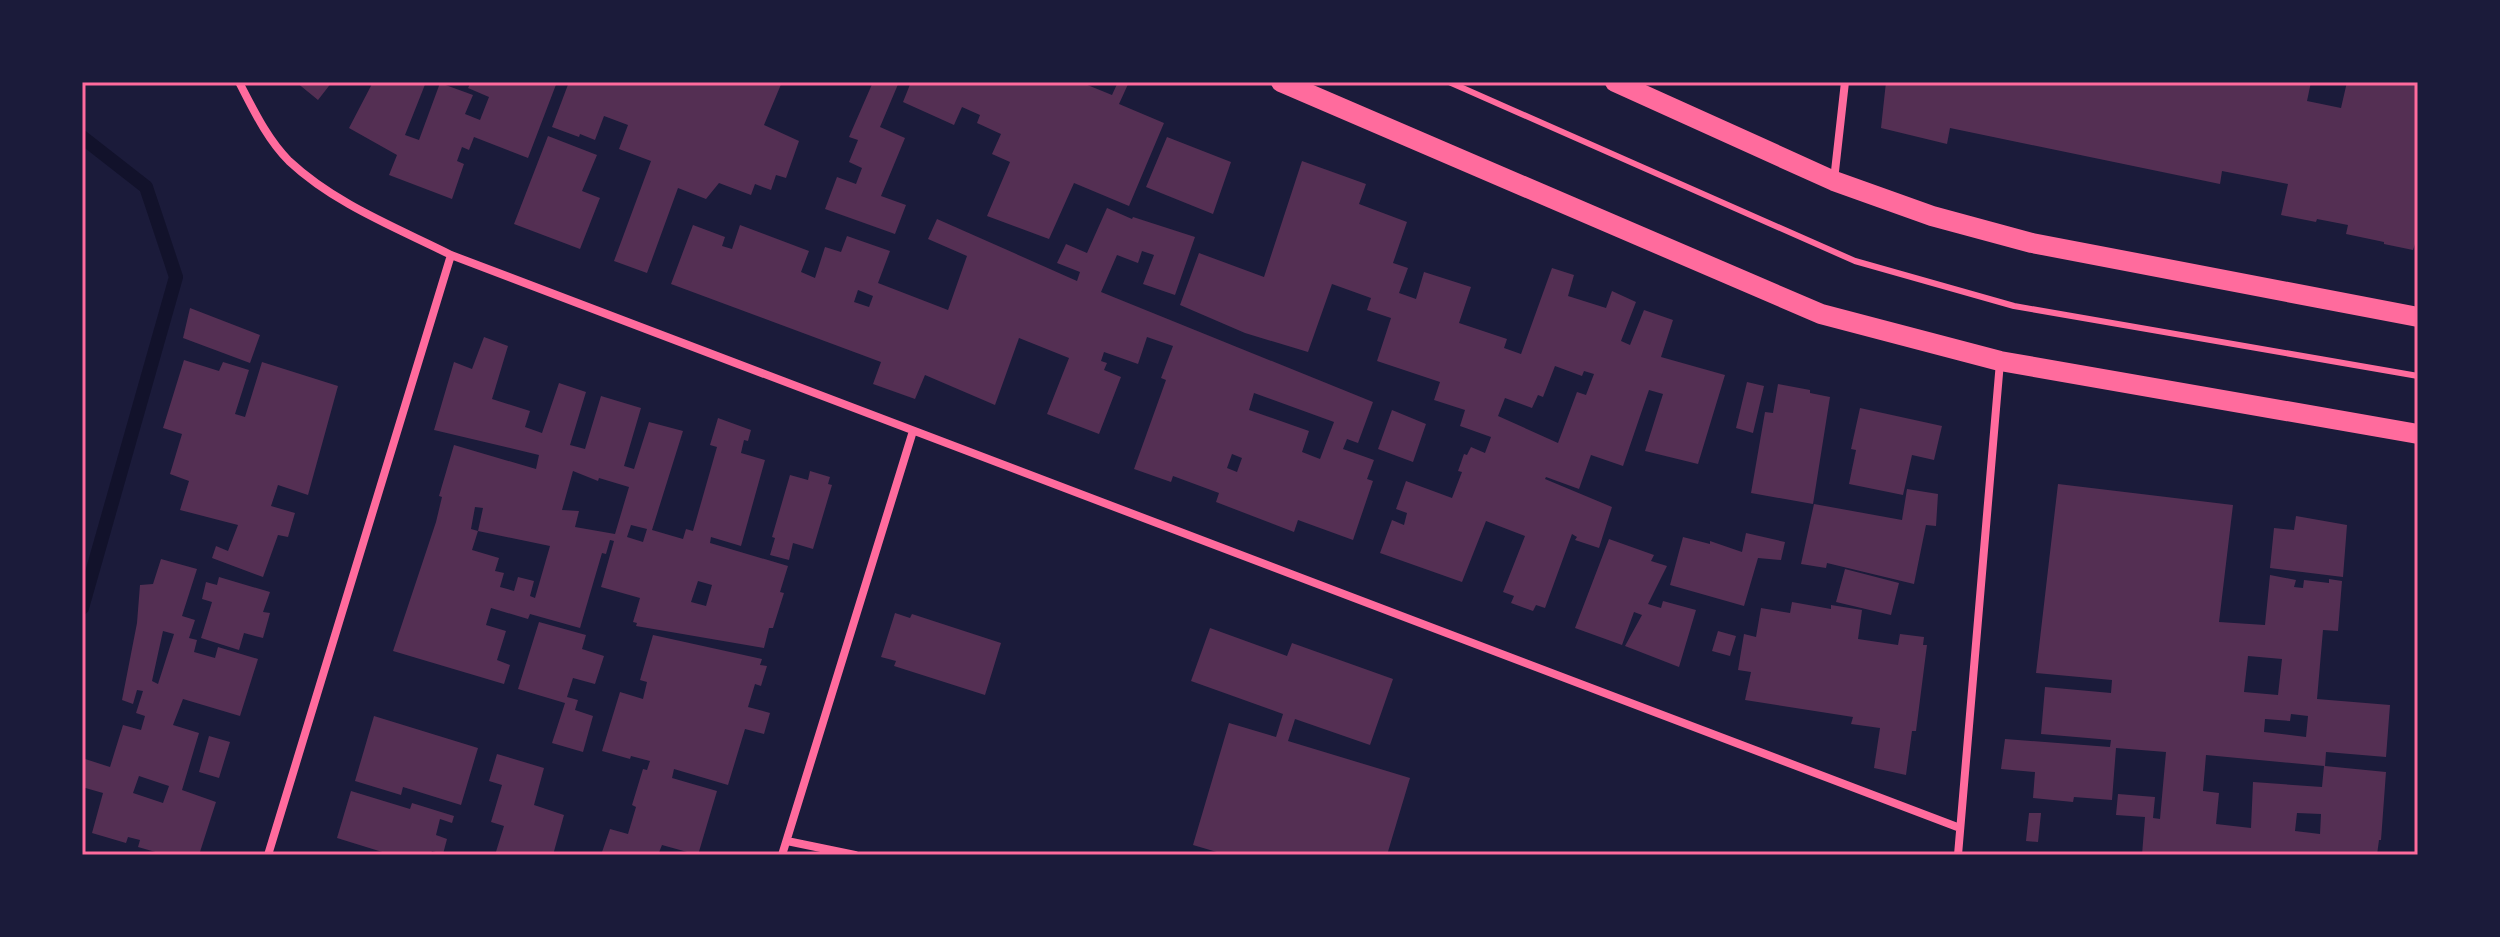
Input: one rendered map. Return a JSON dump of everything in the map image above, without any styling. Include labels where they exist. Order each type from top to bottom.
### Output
[{"type":"main road","points":[[1281,82],[1821,314],[2000,361],[2418,434]]},
{"type":"main road","points":[[1615,82],[1834,181],[1932,216],[2032,243],[2418,317]]},
{"type":"street","points":[[239,82],[257,118],[288,159],[333,196],[451,255],[1960,828]]},
{"type":"street","points":[[1834,181],[1845,82]]},
{"type":"street","points":[[268,855],[451,255]]},
{"type":"street","points":[[1958,855],[2000,361]]},
{"type":"street","points":[[782,855],[913,431]]},
{"type":"street","points":[[787,841],[855,855]]},
{"type":"lane","points":[[1449,82],[1855,261],[2014,306],[2418,376]]},
{"type":"building","points":[[296,82],[332,82],[318,100]]},
{"type":"building","points":[[373,82],[426,82],[405,135],[419,140],[440,83],[473,95],[465,114],[480,120],[489,97],[468,88],[471,82],[557,82],[528,158],[474,137],[469,150],[462,147],[457,161],[464,164],[452,199],[389,175],[397,155],[349,128]]},
{"type":"building","points":[[569,82],[782,82],[764,125],[799,141],[786,178],[776,175],[771,190],[755,184],[751,195],[719,183],[706,199],[678,188],[647,273],[614,261],[651,161],[619,149],[628,125],[604,116],[595,140],[552,127]]},
{"type":"building","points":[[873,82],[899,82],[880,127],[905,138],[881,196],[906,205],[895,234],[825,209],[837,177],[856,184],[862,168],[849,162],[858,140],[849,137]]},
{"type":"building","points":[[911,82],[1080,82],[1112,95],[1118,82],[1129,82],[1119,104],[1164,123],[1129,206],[1074,183],[1049,239],[987,216],[1010,162],[992,154],[1001,134],[977,123],[980,115],[962,107],[954,125],[903,102]]},
{"type":"building","points":[[1886,82],[2311,82],[2307,101],[2341,108],[2347,82],[2418,82],[2418,245],[2415,244],[2413,250],[2384,244],[2346,234],[2348,225],[2281,215],[2288,184],[2222,171],[2220,184],[1950,128],[1947,144],[1881,128]]},
{"type":"building","points":[[548,136],[597,155],[582,191],[600,198],[580,249],[514,224]]},
{"type":"building","points":[[1167,137],[1231,162],[1213,214],[1146,187]]},
{"type":"building","points":[[1302,161],[1366,184],[1359,204],[1407,222],[1393,263],[1408,268],[1399,293],[1416,299],[1424,272],[1471,287],[1459,323],[1507,339],[1504,348],[1521,354],[1552,268],[1574,275],[1568,296],[1606,308],[1612,291],[1636,302],[1621,341],[1630,345],[1644,310],[1673,320],[1661,357],[1725,375],[1698,464],[1645,451],[1663,394],[1649,390],[1623,466],[1591,455],[1579,489],[1546,477],[1612,507],[1599,548],[1575,540],[1577,537],[1572,534],[1545,608],[1536,605],[1533,611],[1511,603],[1514,596],[1503,592],[1525,536],[1486,521],[1462,582],[1380,553],[1392,520],[1404,525],[1407,513],[1396,509],[1406,481],[1452,498],[1462,472],[1458,471],[1464,454],[1467,455],[1471,447],[1485,453],[1491,437],[1460,426],[1465,410],[1434,400],[1440,382],[1377,361],[1391,318],[1367,310],[1371,298],[1332,284],[1308,352],[1245,333],[1180,305],[1199,253],[1264,277]],"holes":[[[1555,366],[1582,376],[1584,371],[1594,374],[1586,395],[1577,392],[1558,443],[1498,416],[1505,398],[1532,408],[1538,395],[1543,397]]]},
{"type":"building","points":[[1107,208],[1132,219],[1195,237],[1175,295],[1143,284],[1154,255],[1142,251],[1138,263],[1117,255],[1101,292],[1373,402],[1358,443],[1347,439],[1343,449],[1374,460],[1367,479],[1373,481],[1353,540],[1298,520],[1294,532],[1216,502],[1219,493],[1173,476],[1171,482],[1134,469],[1166,380],[1161,378],[1173,346],[1147,337],[1138,364],[1104,352],[1101,361],[1107,363],[1104,370],[1121,377],[1099,434],[1047,414],[1069,358],[1019,338],[995,405],[925,375],[915,399],[873,384],[881,362],[671,284],[693,225],[725,237],[722,246],[732,249],[740,225],[809,251],[801,272],[815,278],[825,247],[841,252],[847,236],[890,251],[878,283],[948,310],[967,256],[928,239],[937,219],[1077,281],[1080,272],[1057,263],[1066,244],[1087,253]],"holes":[[[858,290],[873,296],[869,307],[854,302]],[[1254,393],[1334,422],[1320,459],[1302,452],[1309,431],[1249,410]],[[1232,454],[1242,458],[1237,472],[1227,468]]]},
{"type":"building","points":[[190,308],[260,335],[250,363],[183,338]]},
{"type":"building","points":[[484,337],[508,346],[492,399],[530,411],[525,427],[542,433],[559,383],[586,392],[570,445],[585,449],[601,396],[641,408],[624,466],[634,469],[649,422],[683,431],[652,530],[683,539],[686,529],[693,531],[717,447],[710,445],[718,418],[751,430],[748,441],[744,440],[741,453],[765,460],[741,546],[711,537],[710,543],[788,566],[780,592],[784,593],[764,648],[636,626],[637,623],[633,622],[640,598],[601,587],[614,541],[610,540],[606,554],[602,553],[580,628],[530,614],[528,619],[491,608],[486,625],[506,631],[497,660],[510,665],[504,684],[393,651],[436,522],[442,497],[439,496],[454,445],[536,469],[539,455],[434,430],[454,362],[472,369]],"holes":[[[573,471],[598,481],[599,478],[629,487],[615,534],[575,527],[579,511],[562,510]],[[475,507],[483,508],[478,531],[471,529]],[[631,525],[647,529],[643,542],[627,537]],[[478,531],[550,546],[535,598],[530,596],[534,581],[518,577],[514,591],[500,587],[504,573],[495,571],[499,558],[472,550]],[[698,581],[712,585],[706,606],[691,602]]]},
{"type":"building","points":[[184,360],[219,371],[223,362],[249,370],[235,414],[245,417],[262,362],[338,386],[308,495],[278,485],[271,506],[295,513],[288,537],[278,535],[263,577],[212,558],[216,546],[228,551],[238,525],[180,510],[189,481],[170,474],[182,434],[163,428]]},
{"type":"building","points":[[1747,382],[1764,386],[1753,433],[1736,428]]},
{"type":"building","points":[[1778,384],[1830,397],[1813,504],[1751,493],[1765,412],[1773,413]]},
{"type":"building","points":[[1860,408],[1942,426],[1934,460],[1912,455],[1903,495],[1849,484],[1856,450],[1851,449]]},
{"type":"building","points":[[1392,410],[1426,424],[1413,462],[1378,449]]},
{"type":"building","points":[[810,471],[830,477],[828,484],[832,485],[813,549],[793,543],[789,560],[770,555],[775,538],[772,537],[790,475],[808,480]]},
{"type":"building","points":[[2058,484],[2233,505],[2219,622],[2265,625],[2270,575],[2296,580],[2294,587],[2303,588],[2304,580],[2342,581],[2338,631],[2323,630],[2317,699],[2390,705],[2386,757],[2326,752],[2325,766],[2386,772],[2377,855],[2142,855],[2145,817],[2116,815],[2118,794],[2155,797],[2153,818],[2160,819],[2166,752],[2116,748],[2112,800],[2074,797],[2073,802],[2033,798],[2035,772],[2001,769],[2005,739],[2110,747],[2111,740],[2041,734],[2045,687],[2111,693],[2112,680],[2036,673]],"holes":[[[2248,656],[2282,659],[2278,695],[2244,692]],[[2291,714],[2308,716],[2306,737],[2264,732],[2265,719],[2290,721]],[[2206,755],[2324,766],[2322,787],[2253,782],[2251,828],[2216,824],[2219,793],[2203,791]],[[2297,813],[2321,814],[2320,834],[2295,831]]]},
{"type":"building","points":[[1907,489],[1938,494],[1936,526],[1926,525],[1914,584],[1827,563],[1826,568],[1801,564],[1814,504],[1902,520]]},
{"type":"building","points":[[2296,516],[2347,525],[2343,577],[2270,568],[2274,528],[2294,530]]},
{"type":"building","points":[[1746,533],[1785,542],[1781,560],[1758,558],[1744,606],[1670,585],[1683,537],[1710,544],[1710,541],[1742,552]]},
{"type":"building","points":[[1609,539],[1654,555],[1651,561],[1667,566],[1648,604],[1661,608],[1663,601],[1696,610],[1679,667],[1625,646],[1642,615],[1634,612],[1622,645],[1575,628]]},
{"type":"building","points":[[161,559],[197,569],[182,616],[195,620],[189,638],[197,640],[194,652],[215,658],[218,647],[258,659],[240,716],[183,699],[173,725],[199,733],[182,790],[216,802],[199,855],[166,855],[138,847],[140,840],[128,837],[126,843],[92,833],[103,793],[82,787],[82,758],[110,767],[123,725],[141,730],[145,716],[136,713],[143,691],[137,690],[133,704],[122,700],[137,623],[140,585],[153,584]],"holes":[[[163,631],[174,634],[158,684],[152,681]],[[139,776],[169,786],[163,803],[133,793]]]},
{"type":"building","points":[[1845,569],[1899,583],[1891,615],[1836,602]]},
{"type":"building","points":[[219,577],[270,592],[263,612],[270,613],[263,638],[244,633],[239,650],[201,638],[212,602],[202,599],[206,582],[217,585]]},
{"type":"building","points":[[1792,602],[1831,609],[1831,605],[1862,610],[1858,639],[1898,645],[1900,634],[1924,637],[1923,645],[1927,645],[1916,731],[1912,731],[1906,775],[1874,768],[1880,728],[1851,724],[1853,717],[1745,700],[1751,672],[1738,670],[1744,634],[1756,637],[1761,608],[1790,613]]},
{"type":"building","points":[[895,613],[910,618],[912,614],[1001,643],[985,695],[894,666],[896,661],[881,657]]},
{"type":"building","points":[[539,622],[586,635],[582,649],[604,656],[595,684],[573,678],[567,697],[578,700],[575,710],[593,716],[583,752],[552,743],[565,703],[518,689]]},
{"type":"building","points":[[1210,628],[1287,656],[1292,643],[1393,679],[1370,745],[1295,719],[1288,741],[1410,778],[1387,855],[1227,855],[1193,845],[1229,723],[1276,737],[1283,714],[1191,681]]},
{"type":"building","points":[[1718,631],[1736,636],[1730,656],[1712,651]]},
{"type":"building","points":[[653,635],[762,659],[760,665],[767,666],[761,686],[755,684],[748,707],[770,713],[764,734],[745,729],[728,785],[674,769],[672,778],[717,791],[698,855],[662,845],[658,855],[612,855],[602,852],[610,829],[628,834],[636,807],[632,805],[643,769],[647,770],[650,761],[602,751],[620,692],[643,699],[647,682],[640,680]]},
{"type":"building","points":[[374,716],[478,748],[461,805],[403,787],[401,795],[355,781]]},
{"type":"building","points":[[209,736],[230,742],[219,778],[199,772]]},
{"type":"building","points":[[497,754],[544,768],[534,805],[564,815],[553,855],[495,855],[504,826],[491,822],[502,785],[489,781]]},
{"type":"building","points":[[351,791],[410,809],[412,803],[454,816],[452,823],[440,819],[436,835],[447,839],[443,854],[432,851],[430,855],[392,855],[337,838]]},
{"type":"building","points":[[2029,813],[2041,813],[2038,842],[2026,841]]},
{"type":"waterway","points":[[82,137],[146,187],[176,277],[82,608]]}]
